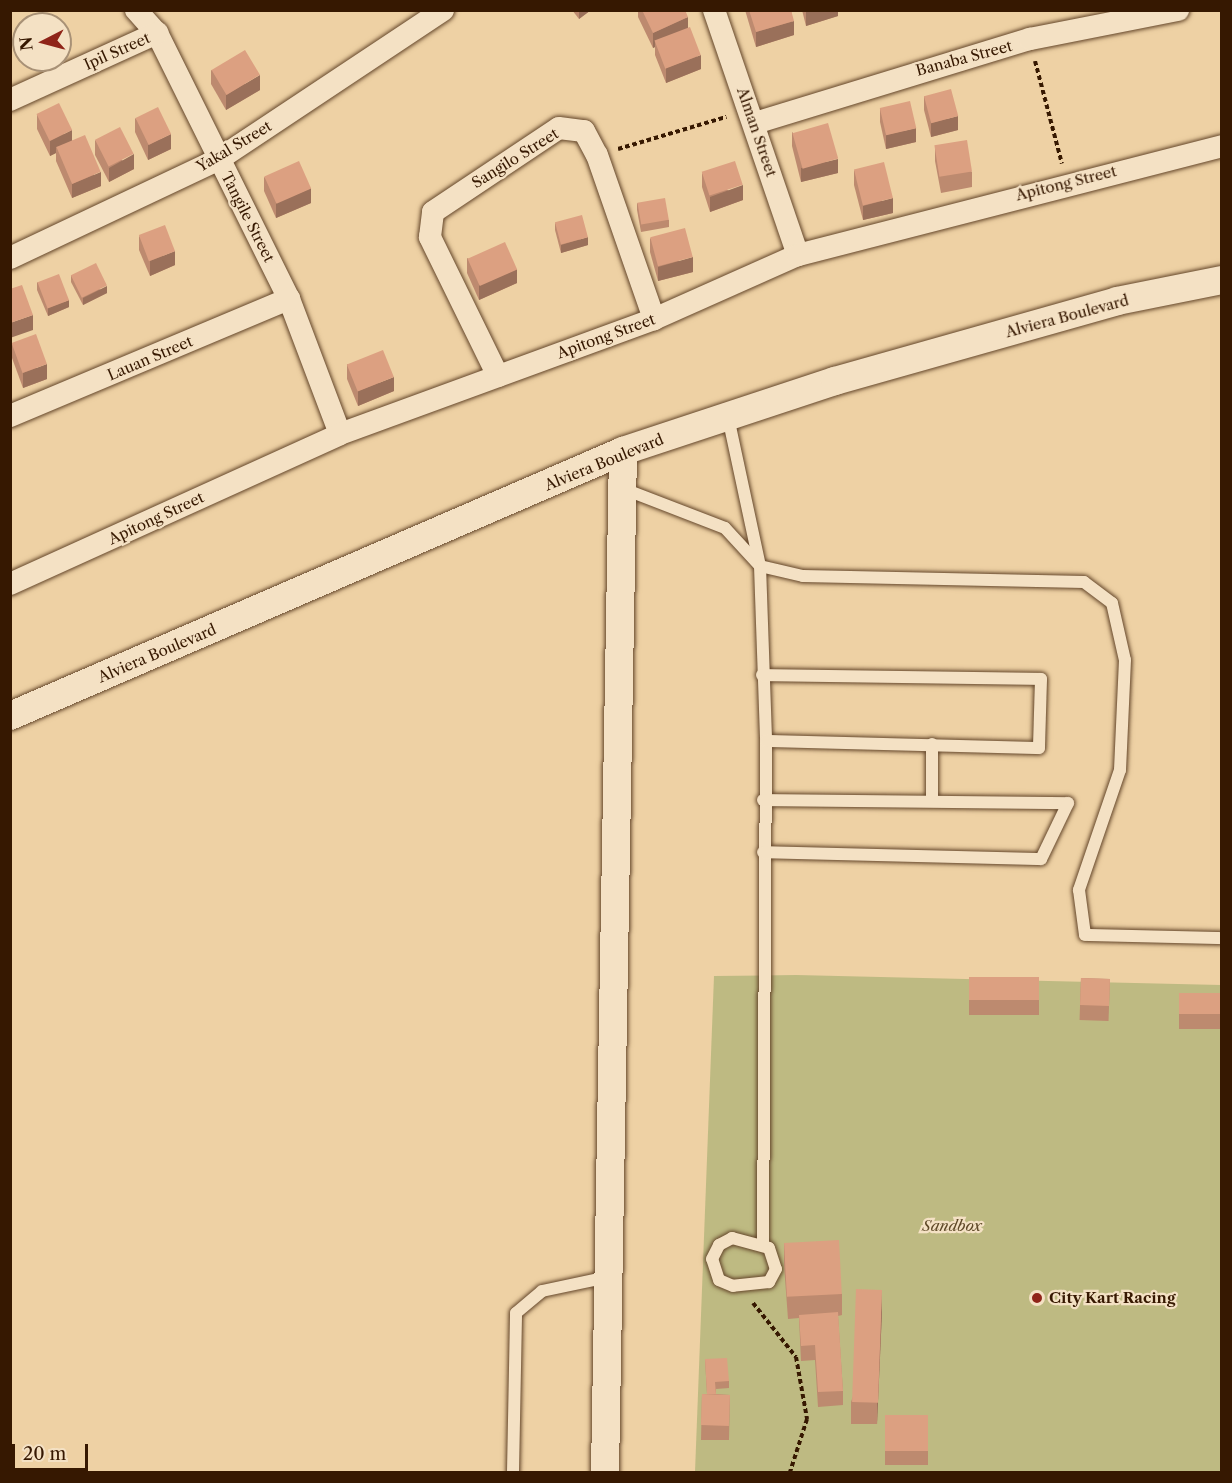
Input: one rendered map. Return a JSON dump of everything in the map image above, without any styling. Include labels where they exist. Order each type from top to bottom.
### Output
[{"type":"street","name":"Tangile Street","points":[[136,10],[157,33],[290,299],[340,434]]},
{"type":"street","name":"Yakal Street","points":[[10,258],[219,159],[443,10]]},
{"type":"street","name":"Alman Street","points":[[714,10],[755,123],[798,255]]},
{"type":"street","name":"Banaba Street","points":[[755,123],[1030,39],[1178,10]]},
{"type":"street","name":"Ipil Street","points":[[15,90],[157,33]]},
{"type":"street","name":"Sangilo Street","points":[[498,376],[430,237],[433,212],[559,128],[584,131],[597,155],[654,319]]},
{"type":"street","name":"Apitong Street","points":[[10,584],[340,434],[654,319],[798,255],[1066,182],[1221,146]]},
{"type":"street","name":"Alviera Boulevard","points":[[10,716],[623,451],[728,417],[1118,301],[1221,280]]},
{"type":"street","name":"Lauan Street","points":[[10,416],[290,299]]},
{"type":"street","points":[[605,1473],[623,451]]},
{"type":"lane","points":[[728,417],[760,566],[766,741],[763,800],[763,1243],[776,1261],[774,1276],[763,1286],[740,1286],[719,1280],[712,1267],[714,1252],[732,1238],[763,1243]]},
{"type":"lane","points":[[624,489],[725,528],[760,566],[803,576],[1084,582],[1103,596],[1112,603],[1125,660],[1120,770],[1078,890],[1085,935],[1221,938]]},
{"type":"lane","points":[[762,675],[1041,679],[1040,748],[766,741]]},
{"type":"lane","points":[[932,744],[932,801]]},
{"type":"lane","points":[[763,800],[1068,803],[1041,859],[763,852]]},
{"type":"lane","points":[[513,1473],[516,1313],[542,1291],[610,1277]]},
{"type":"path","points":[[1030,39],[1066,182]]},
{"type":"path","points":[[597,155],[729,116],[755,123]]},
{"type":"path","points":[[740,1286],[796,1357],[807,1419],[790,1473]]},
{"type":"green space","name":"Sandbox","points":[[796,975],[1221,985],[1221,1472],[695,1472],[714,976]]},
{"type":"building","points":[[642,10],[685,10],[688,17],[653,33]]},
{"type":"building","points":[[749,10],[791,10],[794,21],[756,32]]},
{"type":"building","points":[[690,27],[701,55],[665,69],[655,41]]},
{"type":"building","points":[[245,50],[260,75],[227,95],[212,70]]},
{"type":"building","points":[[951,89],[958,116],[931,123],[924,96]]},
{"type":"building","points":[[910,101],[916,128],[886,135],[880,108]]},
{"type":"building","points":[[59,103],[72,130],[50,141],[37,114]]},
{"type":"building","points":[[158,107],[171,134],[149,145],[136,118]]},
{"type":"building","points":[[828,123],[838,159],[803,169],[792,133]]},
{"type":"building","points":[[120,127],[134,154],[109,166],[95,140]]},
{"type":"building","points":[[85,135],[101,172],[72,184],[56,147]]},
{"type":"building","points":[[967,140],[972,172],[939,177],[934,145]]},
{"type":"building","points":[[299,161],[311,188],[276,204],[264,176]]},
{"type":"building","points":[[735,161],[743,185],[709,196],[702,172]]},
{"type":"building","points":[[884,162],[893,198],[863,205],[854,169]]},
{"type":"building","points":[[665,198],[669,220],[641,225],[637,203]]},
{"type":"building","points":[[582,215],[588,237],[561,244],[555,222]]},
{"type":"building","points":[[165,225],[175,251],[149,261],[139,235]]},
{"type":"building","points":[[685,228],[693,257],[658,266],[650,237]]},
{"type":"building","points":[[505,242],[517,269],[480,286],[468,259]]},
{"type":"building","points":[[96,263],[107,285],[82,298],[71,275]]},
{"type":"building","points":[[59,274],[69,300],[48,308],[38,282]]},
{"type":"building","points":[[22,285],[33,315],[10,323],[10,289]]},
{"type":"building","points":[[36,334],[47,364],[23,373],[12,343]]},
{"type":"building","points":[[383,350],[394,377],[358,391],[347,365]]},
{"type":"building","points":[[969,977],[1039,977],[1039,1000],[969,1000]]},
{"type":"building","points":[[1081,978],[1110,979],[1109,1006],[1080,1005]]},
{"type":"building","points":[[1179,993],[1221,993],[1221,1014],[1179,1014]]},
{"type":"building","points":[[839,1240],[842,1294],[787,1297],[784,1243]]},
{"type":"building","points":[[856,1289],[882,1290],[878,1403],[852,1402]]},
{"type":"building","points":[[838,1312],[843,1391],[818,1392],[815,1345],[801,1346],[799,1315]]},
{"type":"building","points":[[727,1358],[729,1381],[715,1382],[716,1394],[707,1394],[705,1359]]},
{"type":"building","points":[[702,1394],[730,1395],[729,1426],[701,1425]]},
{"type":"building","points":[[885,1415],[928,1415],[928,1451],[885,1451]]},
{"type":"place","name":"City Kart Racing","points":[[1037,1298]]}]
